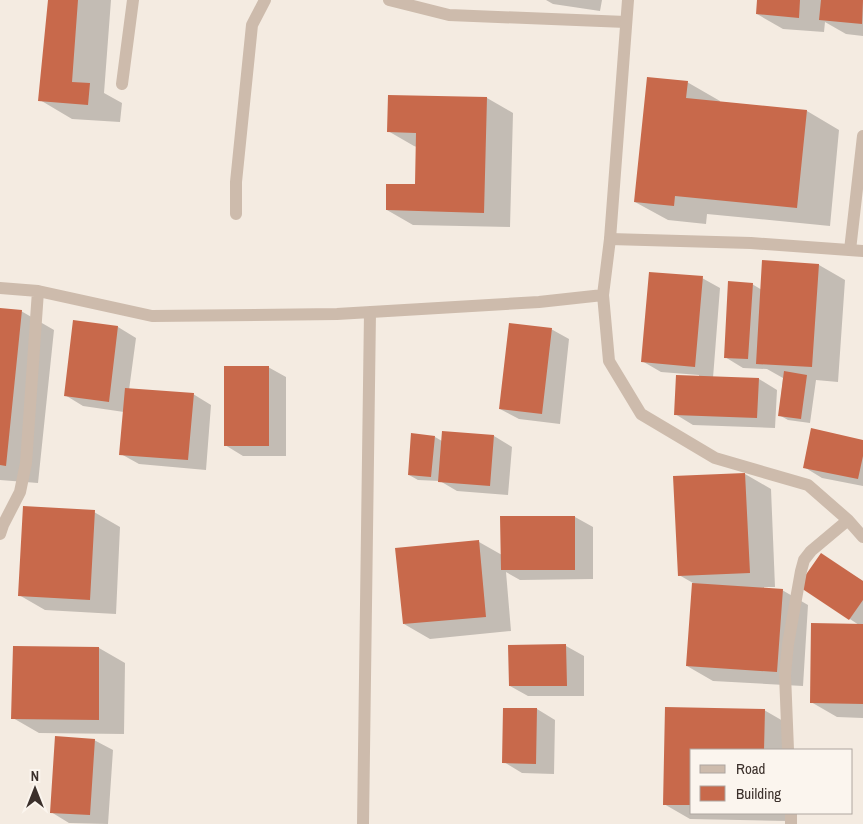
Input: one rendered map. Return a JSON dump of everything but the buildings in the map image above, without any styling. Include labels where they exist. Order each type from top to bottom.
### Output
[{"type":"street","points":[[122,84],[133,0]]},
{"type":"street","points":[[236,214],[236,182],[252,25],[265,0]]},
{"type":"street","points":[[389,0],[449,15],[626,22]]},
{"type":"street","points":[[628,0],[610,239],[603,295],[609,361],[641,414],[715,458],[808,485],[848,520],[863,537]]},
{"type":"street","points":[[610,239],[751,243],[857,250],[863,136]]},
{"type":"street","points":[[0,288],[38,291],[152,316],[337,314],[539,302],[603,295]]},
{"type":"street","points":[[0,534],[20,492],[26,463],[38,291]]},
{"type":"street","points":[[363,824],[370,312]]},
{"type":"street","points":[[788,749],[785,674],[788,644],[801,571],[804,560],[811,551],[848,520]]}]
